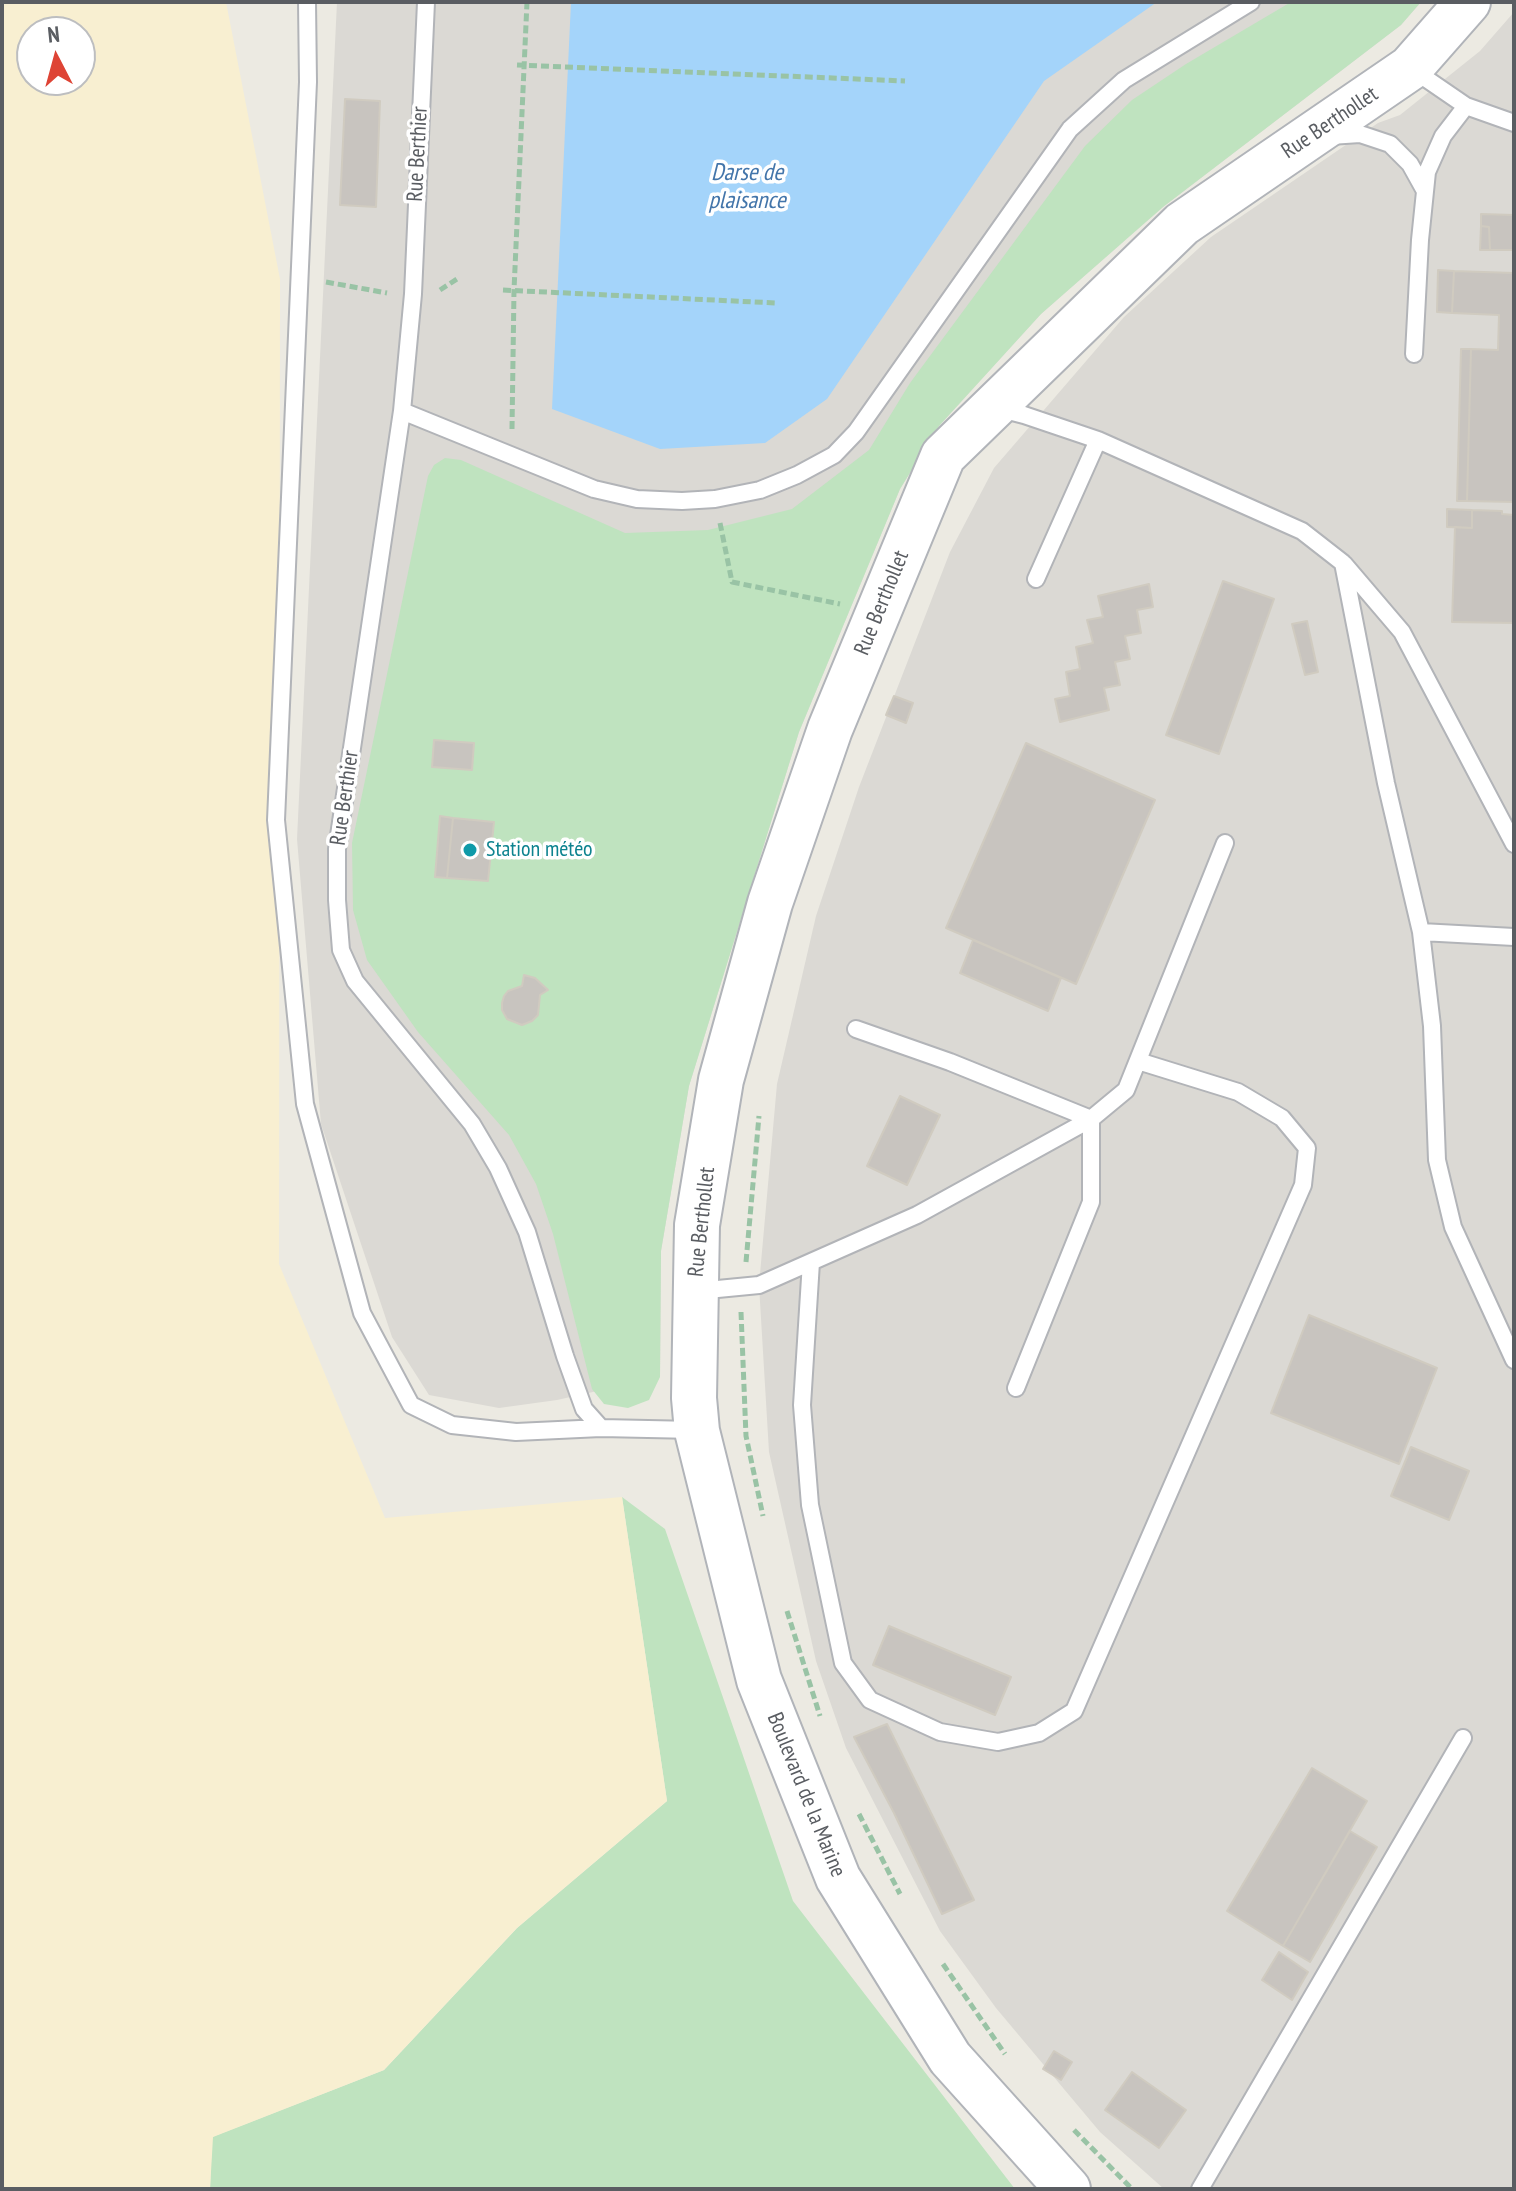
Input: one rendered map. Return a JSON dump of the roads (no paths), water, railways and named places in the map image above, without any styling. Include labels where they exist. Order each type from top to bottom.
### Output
[{"type":"main road","name":"Rue Berthollet","points":[[697,1431],[694,1398],[697,1225],[721,1080],[770,903],[830,729],[943,456],[1182,224],[1410,68],[1468,2]]},
{"type":"main road","name":"Boulevard de la Marine","points":[[697,1431],[759,1680],[838,1878],[950,2058],[1068,2189]]},
{"type":"lane","points":[[307,2],[308,82],[276,820],[305,1104],[362,1313],[411,1405],[452,1425],[516,1432],[601,1428],[697,1431]]},
{"type":"lane","name":"Rue Berthier","points":[[426,2],[413,294],[402,411],[337,849],[341,950],[355,981],[472,1124],[498,1168],[527,1232],[584,1409],[601,1428]]},
{"type":"lane","points":[[402,411],[594,489],[637,499],[715,499],[760,490],[797,475],[834,455],[856,432],[1070,129],[1124,80],[1251,2]]},
{"type":"lane","points":[[1410,68],[1466,106],[1514,123]]},
{"type":"lane","points":[[1414,354],[1427,172],[1443,136],[1466,106]]},
{"type":"lane","points":[[1308,138],[1360,134],[1390,144],[1410,164],[1425,192]]},
{"type":"lane","points":[[992,407],[1098,440],[1302,531],[1343,563],[1402,632],[1514,844]]},
{"type":"lane","points":[[1036,579],[1098,440]]},
{"type":"lane","points":[[1343,563],[1386,783],[1421,932],[1432,1026],[1437,1160],[1453,1227],[1514,1360]]},
{"type":"lane","points":[[695,1291],[759,1285],[917,1215],[1091,1119],[1126,1090],[1225,843]]},
{"type":"lane","points":[[1421,932],[1514,937]]},
{"type":"lane","points":[[856,1029],[950,1062],[1091,1119]]},
{"type":"lane","points":[[811,1262],[802,1405],[810,1505],[843,1663],[870,1700],[940,1732],[998,1742],[1039,1733],[1074,1711],[1303,1185],[1307,1148],[1282,1118],[1238,1092],[1138,1061]]},
{"type":"lane","points":[[1016,1388],[1091,1202],[1091,1119]]},
{"type":"lane","points":[[1200,2189],[1463,1738]]},
{"type":"water","name":"Darse de plaisance","points":[[571,2],[1157,2],[1044,81],[827,399],[765,443],[660,449],[552,409]]},
{"type":"place","name":"Station météo","points":[[470,850]]}]
